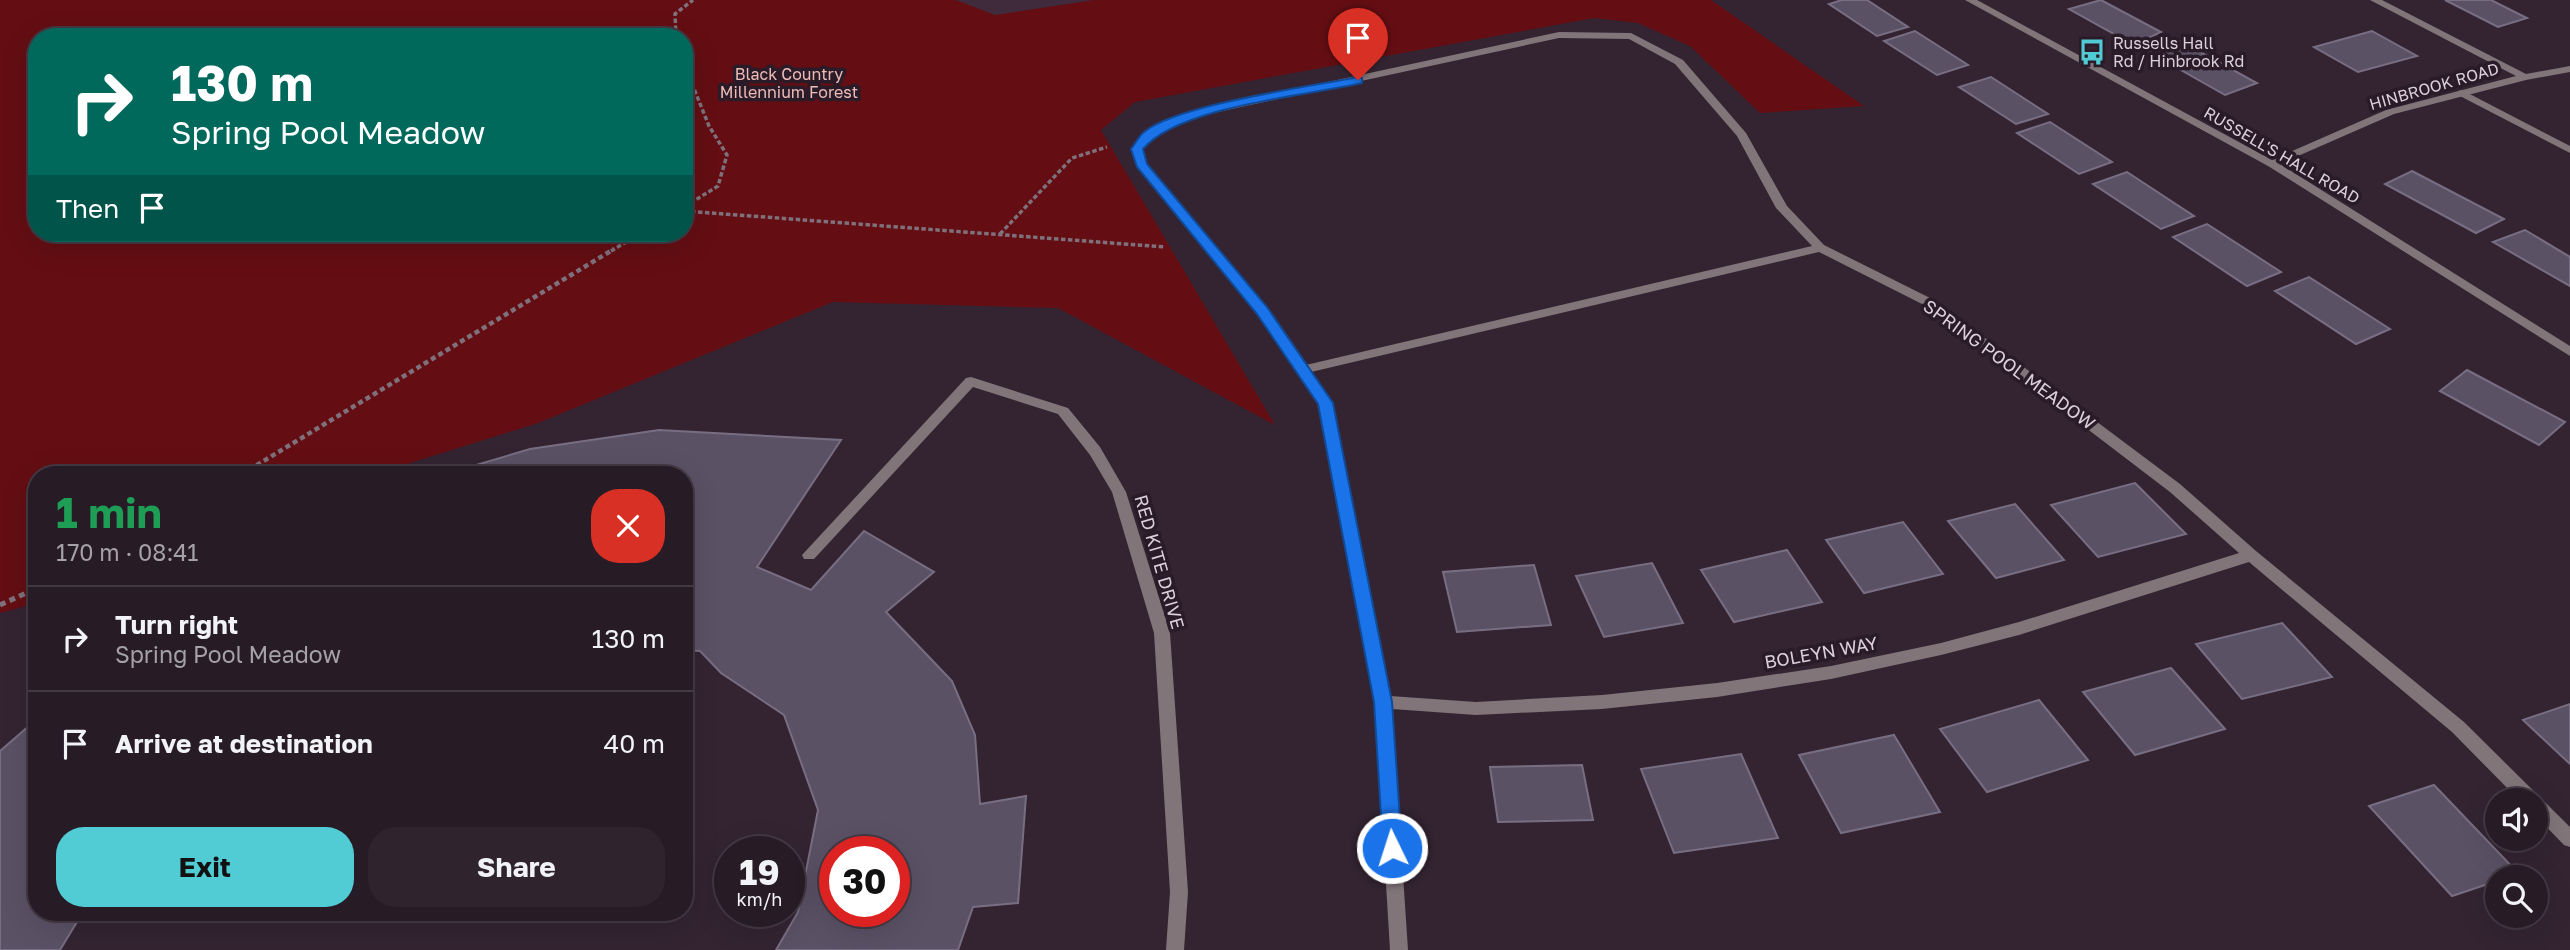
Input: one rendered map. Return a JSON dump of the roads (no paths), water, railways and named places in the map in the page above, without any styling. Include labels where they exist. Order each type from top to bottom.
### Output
[{"type":"street","name":"RUSSELL'S HALL ROAD","points":[[1970,0],[2272,164],[2570,352]]},
{"type":"street","points":[[2375,0],[2525,77]]},
{"type":"street","name":"SPRING POOL MEADOW","points":[[1302,370],[1262,311],[1141,165],[1137,149],[1148,135],[1170,123],[1211,110],[1559,35],[1631,36],[1679,62],[1742,135],[1782,208],[1820,248],[1930,303],[2175,488],[2251,555],[2458,727],[2518,788]]},
{"type":"street","name":"HINBROOK ROAD","points":[[2272,164],[2390,112],[2525,77],[2570,69]]},
{"type":"street","points":[[2462,93],[2570,150]]},
{"type":"street","points":[[1399,950],[1383,702],[1326,403],[1302,370],[1820,248]]},
{"type":"street","name":"RED KITE DRIVE","points":[[809,555],[971,380],[1063,411],[1096,451],[1119,492],[1162,634],[1179,892],[1175,950]]},
{"type":"street","name":"BOLEYN WAY","points":[[1383,702],[1487,709],[1640,697],[1797,679],[1966,643],[2108,604],[2251,555]]},
{"type":"street","points":[[2548,817],[2570,839]]},
{"type":"place","name":"Russells Hall Rd / Hinbrook Rd","points":[[2092,52]]},
{"type":"park label","name":"Black Country Millennium Forest","points":[[789,83]]}]
